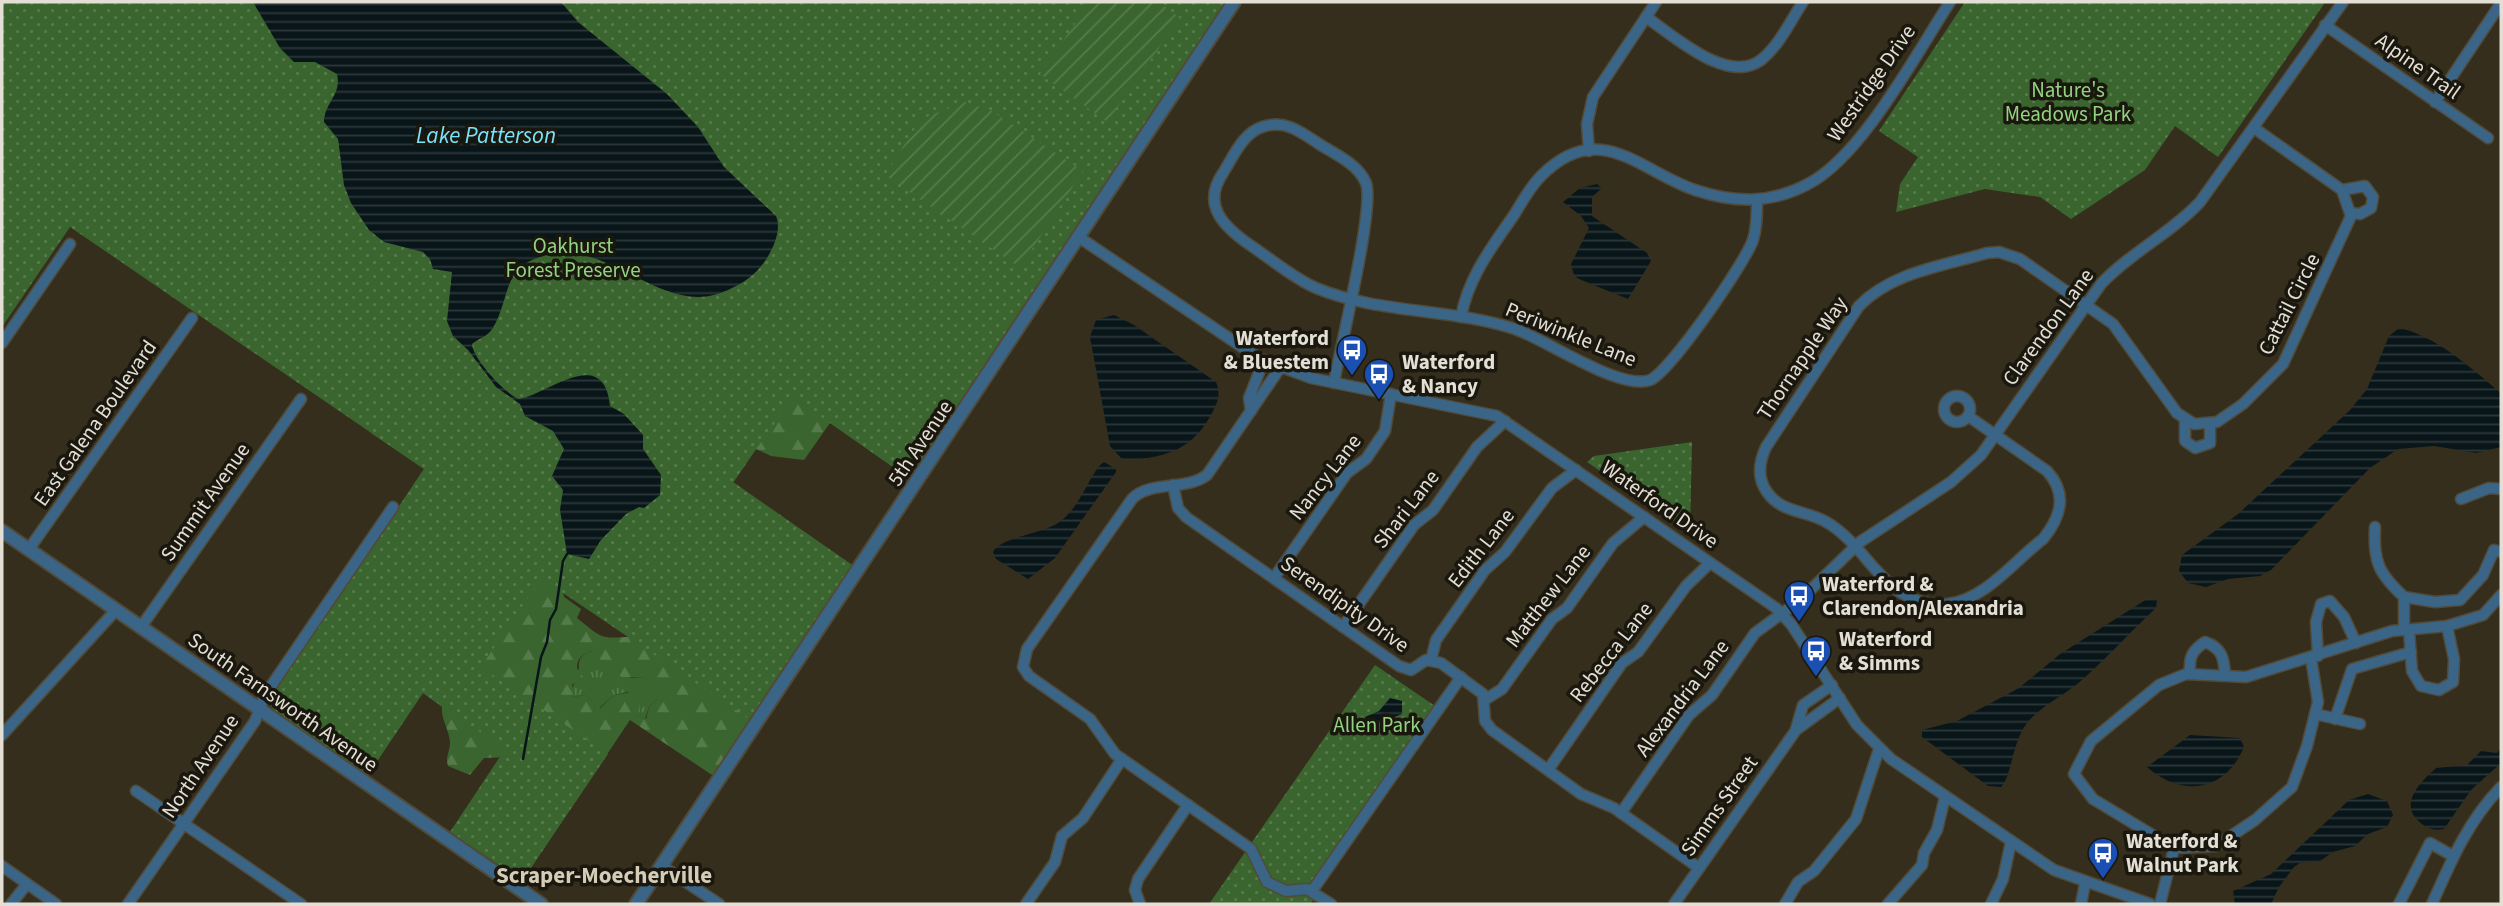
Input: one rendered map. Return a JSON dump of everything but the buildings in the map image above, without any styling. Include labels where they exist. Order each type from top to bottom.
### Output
[{"type":"street","name":"5th Avenue","points":[[636,904],[1234,2]]},
{"type":"street","points":[[1589,151],[1587,124],[1593,97],[1656,2]]},
{"type":"street","points":[[1646,17],[1715,62],[1736,69],[1762,60],[1803,2]]},
{"type":"street","name":"Westridge Drive","points":[[1461,317],[1471,280],[1540,177],[1562,161],[1589,151],[1623,154],[1693,190],[1737,200],[1758,201],[1808,184],[1847,155],[1950,2]]},
{"type":"street","name":"Clarendon Lane","points":[[1782,614],[1854,547],[1951,482],[1981,455],[2116,267],[2192,211],[2343,2]]},
{"type":"street","points":[[2435,102],[2501,3]]},
{"type":"street","name":"Alpine Trail","points":[[2325,25],[2488,138]]},
{"type":"street","points":[[1334,383],[1369,202],[1363,178],[1352,166],[1297,129],[1275,124],[1257,129],[1247,137],[1215,186],[1214,204],[1219,219],[1228,231],[1305,282],[1350,298]]},
{"type":"street","name":"Cattail Circle","points":[[2087,305],[2123,335],[2185,419],[2185,441],[2195,448],[2210,443],[2210,424],[2243,404],[2283,364],[2347,229],[2351,213],[2360,214],[2371,208],[2373,197],[2365,186],[2342,190],[2254,128]]},
{"type":"street","points":[[2342,190],[2351,213]]},
{"type":"street","name":"Periwinkle Lane","points":[[1350,298],[1516,329],[1618,377],[1640,382],[1651,379],[1671,365],[1747,253],[1757,222],[1758,201]]},
{"type":"street","name":"Waterford Drive","points":[[1080,238],[1280,368],[1334,383],[1477,410],[1505,421],[1782,614],[1857,725],[1879,749],[2054,870],[2085,884],[2150,904]]},
{"type":"street","points":[[2,343],[70,244]]},
{"type":"street","name":"Thornapple Way","points":[[1994,436],[2047,471],[2055,480],[2061,503],[2053,527],[2043,539],[1981,591],[1969,599],[1947,604],[1909,597],[1888,585],[1828,523],[1794,511],[1774,500],[1762,484],[1760,463],[1766,447],[1859,306],[1871,294],[1894,280],[1999,252],[2020,259],[2087,305]]},
{"type":"street","name":"East Galena Boulevard","points":[[29,549],[192,318]]},
{"type":"street","points":[[1251,411],[1249,398],[1252,385],[1264,360]]},
{"type":"street","points":[[1280,368],[1207,475],[1198,481],[1141,492],[1132,499],[1027,649],[1023,660],[1029,676],[1090,719],[1110,750],[1122,760],[1256,853],[1260,870],[1273,886],[1286,891],[1312,891],[1331,904]]},
{"type":"street","name":"Nancy Lane","points":[[1274,579],[1347,473],[1366,458],[1385,431],[1391,394]]},
{"type":"street","name":"Summit Avenue","points":[[141,628],[301,399]]},
{"type":"street","points":[[1968,416],[1994,436]]},
{"type":"street","points":[[2185,419],[2194,424],[2210,424]]},
{"type":"street","name":"Shari Lane","points":[[1343,627],[1414,525],[1433,510],[1476,447],[1505,421]]},
{"type":"street","name":"Edith Lane","points":[[1431,660],[1436,640],[1485,570],[1505,552],[1552,488],[1576,470]]},
{"type":"street","name":"Serendipity Drive","points":[[1173,485],[1178,508],[1186,517],[1343,627],[1406,669],[1416,668],[1431,660],[1461,677],[1486,699]]},
{"type":"street","points":[[2461,499],[2489,488],[2501,489]]},
{"type":"street","name":"North Avenue","points":[[128,904],[255,721],[265,695],[393,507]]},
{"type":"street","name":"Matthew Lane","points":[[1486,699],[1503,689],[1552,619],[1567,608],[1613,543],[1644,517]]},
{"type":"street","points":[[2375,527],[2374,553],[2384,579],[2404,597],[2435,602],[2460,600],[2483,575],[2494,550],[2501,552]]},
{"type":"street","name":"South Farnsworth Avenue","points":[[2,531],[541,904]]},
{"type":"street","name":"Rebecca Lane","points":[[1548,771],[1622,663],[1638,652],[1686,586],[1710,563]]},
{"type":"street","points":[[2356,643],[2344,617],[2330,601],[2321,604],[2316,622],[2315,657],[2318,702],[2307,746],[2292,787],[2255,820],[2217,846],[2174,848],[2133,826],[2094,799],[2074,774],[2091,741],[2159,685],[2190,674],[2246,677],[2315,657],[2356,643],[2406,630],[2447,626],[2483,615],[2501,595]]},
{"type":"street","points":[[2404,597],[2412,671],[2421,686],[2439,690],[2453,682],[2454,659],[2447,626]]},
{"type":"street","points":[[2,735],[116,610]]},
{"type":"street","name":"Alexandria Lane","points":[[1621,813],[1689,715],[1712,695],[1755,633],[1782,614]]},
{"type":"street","points":[[2190,674],[2189,662],[2193,650],[2205,642],[2216,646],[2224,658],[2225,675]]},
{"type":"street","points":[[2335,719],[2351,669],[2411,652]]},
{"type":"street","points":[[1312,891],[1461,677]]},
{"type":"street","name":"Simms Street","points":[[1796,730],[1803,705],[1832,685]]},
{"type":"street","name":"Simms Street","points":[[1674,904],[1796,730],[1840,698]]},
{"type":"street","points":[[1486,699],[1484,716],[1488,726],[1581,794],[1621,813],[1699,868]]},
{"type":"street","points":[[2315,714],[2360,724]]},
{"type":"street","points":[[1785,904],[1798,882],[1814,871],[1856,819],[1879,749]]},
{"type":"street","points":[[1026,904],[1055,862],[1062,836],[1083,818],[1122,760]]},
{"type":"street","points":[[2432,904],[2453,856],[2481,807],[2501,787]]},
{"type":"street","points":[[136,791],[301,904]]},
{"type":"street","points":[[1888,904],[1922,865],[1924,853],[1937,830],[1945,797]]},
{"type":"street","points":[[1139,904],[1135,890],[1138,879],[1188,805]]},
{"type":"street","points":[[1991,904],[2003,879],[2011,842]]},
{"type":"street","points":[[2399,904],[2430,843],[2453,856]]},
{"type":"street","points":[[2160,904],[2174,848]]},
{"type":"street","points":[[2,866],[57,904]]},
{"type":"street","points":[[662,866],[719,904]]},
{"type":"street","points":[[11,904],[27,884]]},
{"type":"street","points":[[2081,904],[2085,884]]},
{"type":"green space","name":"Oakhurst Forest Preserve","points":[[2,2],[1227,2],[913,481],[793,397],[733,482],[855,567],[752,721],[541,578],[481,667],[608,754],[522,881],[450,832],[505,749],[423,693],[368,775],[274,710],[268,702],[424,469],[70,227],[2,327]]},
{"type":"green space","points":[[1090,2],[1159,2],[1180,18],[1107,122],[1040,74]]},
{"type":"green space","name":"Nature's Meadows Park","points":[[1965,2],[2324,4],[2218,157],[2175,126],[2145,170],[2071,219],[2040,197],[1985,189],[1896,212],[1900,184],[1918,157],[1879,131]]},
{"type":"green space","points":[[965,102],[992,111],[1083,171],[1020,268],[885,175],[921,119]]},
{"type":"green space","points":[[712,336],[913,481],[830,423],[804,460],[771,456],[756,449],[733,483],[855,567],[715,777],[630,720],[522,881],[510,757],[484,758],[470,775],[448,766],[450,742],[442,707],[423,693],[274,710],[268,702],[424,469],[371,433],[372,422],[562,586],[564,597],[581,609],[577,618],[604,636],[636,636]],"holes":[[[591,651],[615,674],[645,678],[652,697],[657,699],[649,707],[646,719],[638,715],[640,701],[633,692],[614,695],[600,708],[585,695],[573,697],[572,685],[583,677],[577,668],[578,662],[585,654]]]},
{"type":"green space","points":[[1692,442],[1690,533],[1587,462],[1594,456]]},
{"type":"green space","points":[[591,651],[631,678],[645,678],[657,699],[649,707],[645,719],[638,715],[628,692],[614,695],[599,708],[585,695],[573,697],[571,691],[578,677],[580,660]]},
{"type":"green space","name":"Allen Park","points":[[1375,665],[1435,706],[1305,892],[1314,899],[1310,904],[1209,904]]},
{"type":"water","name":"Lake Patterson","points":[[253,2],[561,2],[578,22],[667,94],[698,127],[724,167],[776,216],[776,239],[762,265],[737,286],[707,296],[683,295],[660,288],[590,257],[566,253],[528,262],[513,277],[493,328],[472,344],[478,358],[491,375],[519,399],[572,378],[585,375],[597,378],[605,387],[610,406],[624,414],[643,435],[643,449],[661,475],[660,495],[644,508],[639,507],[626,514],[601,540],[589,559],[567,554],[560,510],[563,490],[552,476],[564,449],[553,431],[525,416],[520,404],[496,387],[468,350],[453,336],[447,321],[452,272],[433,269],[430,259],[423,252],[384,242],[369,230],[351,203],[344,185],[338,139],[324,122],[337,88],[337,74],[315,62],[294,62],[280,48]]},
{"type":"water","points":[[1597,184],[1602,188],[1592,197],[1592,216],[1647,253],[1651,261],[1628,299],[1579,279],[1574,275],[1571,264],[1589,228],[1581,216],[1563,202],[1580,188]]},
{"type":"water","points":[[1114,315],[1134,325],[1216,382],[1218,398],[1212,413],[1196,435],[1178,449],[1129,460],[1121,458],[1110,446],[1090,337],[1096,320]]},
{"type":"water","points":[[2399,328],[2440,346],[2501,393],[2501,447],[2476,453],[2434,446],[2398,449],[2370,468],[2271,570],[2260,576],[2228,579],[2206,587],[2188,583],[2179,571],[2182,555],[2238,514],[2350,410],[2367,389],[2389,336]]},
{"type":"water","points":[[1104,462],[1116,469],[1116,472],[1055,558],[1028,579],[996,559],[993,552],[997,547],[1051,527],[1066,516]]},
{"type":"water","points":[[2147,599],[2157,600],[2156,608],[2082,680],[2027,723],[2018,739],[2008,775],[2001,787],[1988,786],[1922,737],[1922,730],[1957,721],[2019,688],[2060,654]]},
{"type":"water","points":[[1390,698],[1402,701],[1402,714],[1367,728],[1365,717],[1379,711]]},
{"type":"water","points":[[2190,735],[2240,738],[2244,747],[2226,773],[2201,786],[2174,783],[2147,767]]},
{"type":"water","points":[[2501,748],[2501,763],[2471,790],[2444,829],[2430,828],[2415,817],[2411,810],[2413,795],[2436,768],[2467,765],[2481,751],[2497,753]]},
{"type":"water","points":[[2368,794],[2387,801],[2393,815],[2387,827],[2368,834],[2355,846],[2333,852],[2320,861],[2300,863],[2279,887],[2271,904],[2235,904],[2233,891],[2271,874],[2349,800]]},
{"type":"waterway","points":[[523,759],[541,657],[547,642],[550,620],[556,609],[563,561],[567,554]]},
{"type":"place","name":"Waterford & Bluestem","points":[[1352,377]]},
{"type":"place","name":"Waterford & Nancy","points":[[1379,401]]},
{"type":"place","name":"Waterford & Clarendon/Alexandria","points":[[1799,623]]},
{"type":"place","name":"Waterford & Simms","points":[[1816,678]]},
{"type":"place","name":"Waterford & Walnut Park","points":[[2103,880]]},
{"type":"district","name":"Scraper-Moecherville","points":[[604,875]]}]
